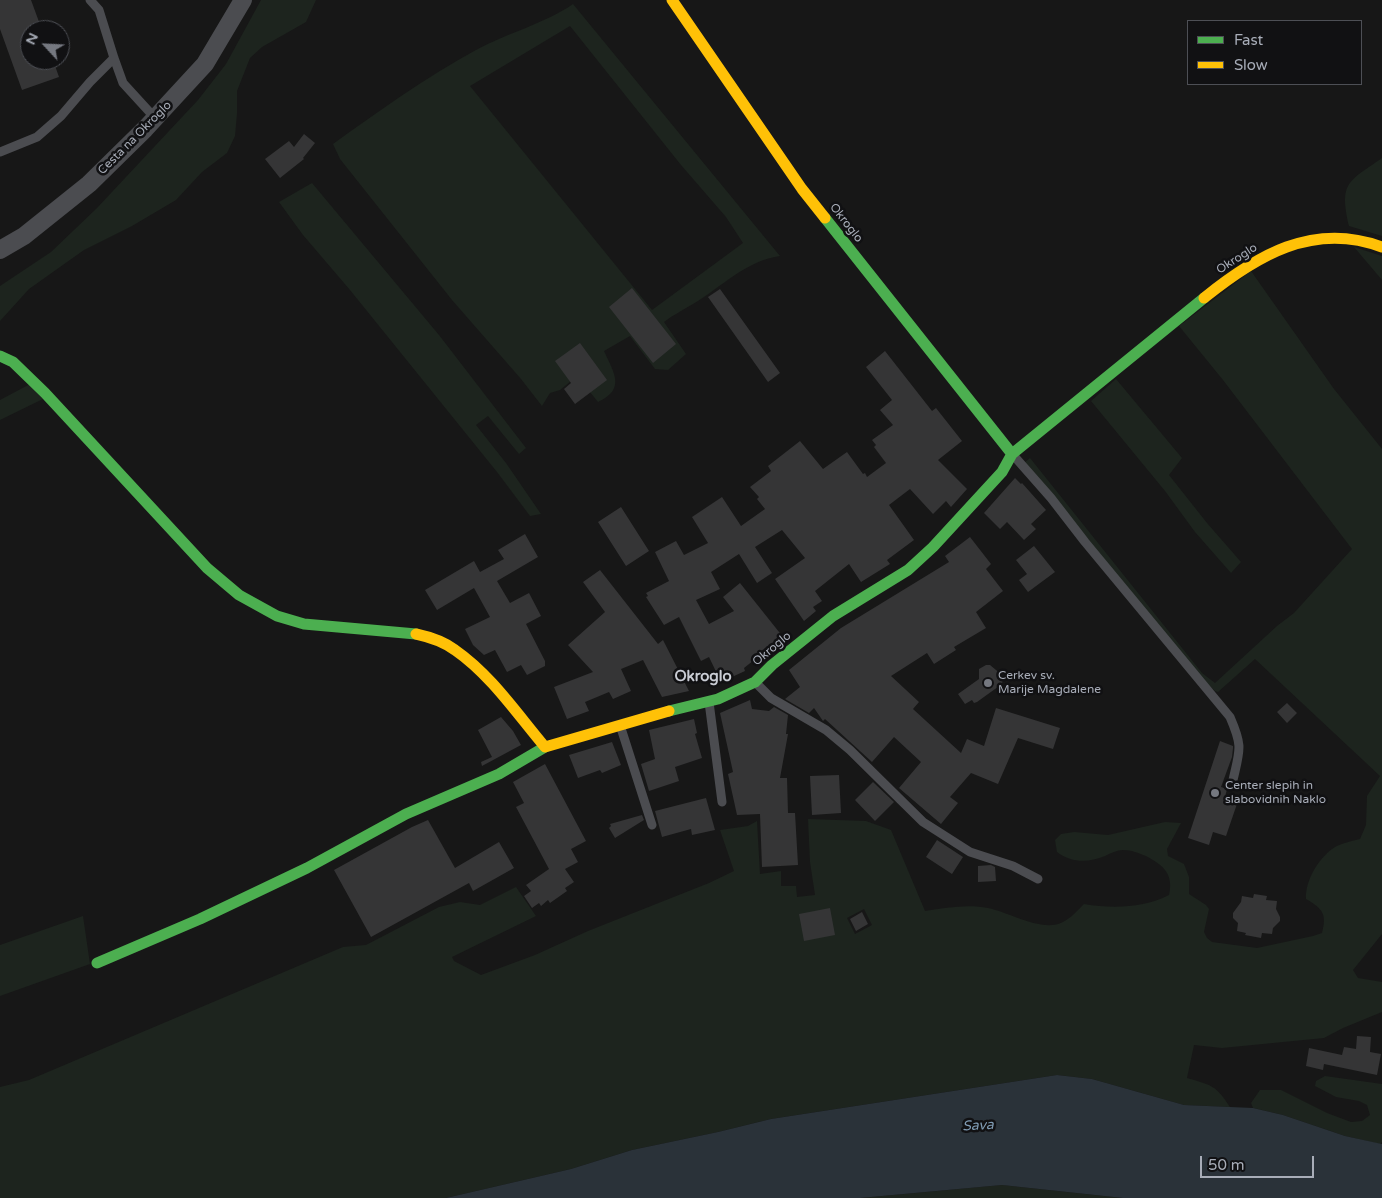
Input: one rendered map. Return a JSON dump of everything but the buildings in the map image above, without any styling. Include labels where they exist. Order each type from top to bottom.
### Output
[{"type":"street","name":"Cesta na Okroglo","points":[[0,250],[24,236],[89,184],[155,118],[205,64],[243,0]]},
{"type":"street","name":"Okroglo","points":[[672,0],[802,189],[1012,454]]},
{"type":"street","name":"Okroglo","points":[[97,963],[200,919],[307,868],[406,814],[499,774],[545,747],[650,715],[709,702],[755,682],[772,665],[834,616],[908,570],[933,547],[991,485],[1002,472],[1012,454],[1202,300],[1252,264],[1285,247],[1311,240],[1341,236],[1369,241],[1382,247]]},
{"type":"street","points":[[0,356],[13,362],[45,393],[223,584],[246,600],[275,616],[303,624],[412,634],[443,642],[458,650],[474,666],[545,747]]},
{"type":"lane","points":[[90,0],[99,10],[123,83],[155,118]]},
{"type":"lane","points":[[0,152],[37,137],[61,116],[90,82],[114,58]]},
{"type":"lane","points":[[1012,454],[1051,498],[1230,717],[1239,737],[1240,749],[1233,780]]},
{"type":"lane","points":[[755,682],[771,698],[826,730],[850,750],[923,822],[970,852],[1013,866],[1038,879]]},
{"type":"lane","points":[[709,702],[722,802]]},
{"type":"lane","points":[[620,725],[652,826]]},
{"type":"shaded area","points":[[261,0],[316,0],[306,22],[262,47],[250,58],[237,91],[235,136],[227,153],[202,172],[176,200],[132,226],[84,250],[29,289],[0,321],[0,286],[51,252],[97,208],[198,100],[226,64]]},
{"type":"shaded area","points":[[573,4],[780,256],[756,263],[745,269],[664,322],[686,354],[668,370],[655,369],[630,336],[604,351],[614,373],[615,380],[615,386],[607,397],[598,402],[577,376],[560,390],[550,393],[542,406],[452,300],[340,159],[333,144],[457,60],[562,11]],"holes":[[[570,26],[681,165],[726,217],[743,243],[652,310],[470,86]]]},
{"type":"shaded area","points":[[1382,158],[1382,236],[1349,226],[1345,200],[1346,191],[1354,178]]},
{"type":"shaded area","points":[[312,183],[439,335],[526,448],[519,454],[488,416],[476,425],[506,463],[541,514],[530,516],[497,472],[350,290],[303,235],[279,202]]},
{"type":"shaded area","points":[[1354,247],[1382,256],[1382,280]]},
{"type":"shaded area","points":[[1251,271],[1334,389],[1382,449],[1382,934],[1353,970],[1358,978],[1382,982],[1382,1012],[1324,1038],[1222,1048],[1194,1045],[1187,1078],[1202,1082],[1217,1090],[1230,1107],[1184,1105],[1092,1079],[1057,1075],[771,1119],[632,1150],[571,1169],[446,1198],[0,1198],[0,1087],[29,1080],[343,947],[366,945],[439,907],[460,902],[480,905],[516,887],[536,916],[452,957],[454,961],[481,975],[535,955],[734,871],[720,830],[748,826],[757,821],[760,874],[781,871],[781,886],[796,886],[797,897],[815,895],[810,862],[808,819],[866,821],[891,830],[925,911],[972,906],[996,910],[1026,921],[1045,925],[1055,925],[1063,922],[1084,904],[1106,907],[1138,905],[1169,895],[1170,881],[1166,871],[1152,859],[1135,852],[1123,850],[1092,860],[1074,860],[1057,852],[1055,840],[1061,834],[1074,832],[1108,835],[1165,822],[1181,823],[1167,849],[1168,856],[1184,864],[1189,877],[1189,894],[1209,909],[1204,932],[1212,942],[1257,948],[1322,933],[1324,917],[1320,909],[1306,899],[1308,884],[1319,862],[1325,855],[1337,846],[1360,839],[1366,825],[1367,796],[1380,776],[1255,659],[1218,692],[1207,684],[1024,463],[1030,458],[1202,673],[1215,683],[1277,626],[1294,613],[1352,549],[1223,380],[1179,326]],"holes":[[[864,909],[872,925],[855,934],[847,918]]]},
{"type":"shaded area","points":[[1116,379],[1182,458],[1169,475],[1241,562],[1231,573],[1195,532],[1165,491],[1091,401]]},
{"type":"shaded area","points":[[32,383],[45,398],[0,420],[0,400]]},
{"type":"shaded area","points":[[83,916],[90,964],[0,996],[0,945]]},
{"type":"shaded area","points":[[1325,1076],[1382,1084],[1382,1142],[1380,1144],[1345,1136],[1283,1115],[1253,1108],[1251,1103],[1260,1090],[1281,1090],[1327,1113],[1351,1122],[1362,1121],[1370,1115],[1367,1105],[1359,1101],[1336,1097],[1315,1086],[1316,1081]]},
{"type":"shaded area","points":[[1002,1185],[1123,1198],[860,1198]]},
{"type":"water","name":"Sava","points":[[1057,1075],[1092,1079],[1184,1105],[1253,1108],[1283,1115],[1345,1136],[1382,1144],[1382,1198],[1123,1198],[1002,1185],[860,1198],[446,1198],[571,1169],[632,1150],[771,1119]]},
{"type":"traffic: fast","points":[[825,218],[1012,454],[1204,298]]},
{"type":"traffic: fast","points":[[0,356],[13,362],[45,393],[207,568],[239,595],[277,616],[304,624],[416,634]]},
{"type":"traffic: fast","points":[[669,711],[718,699],[755,682],[772,665],[833,616],[908,570],[933,547],[1002,472],[1012,454]]},
{"type":"traffic: fast","points":[[97,963],[200,919],[307,868],[406,814],[499,774],[545,747]]},
{"type":"traffic: slow","points":[[672,0],[802,189],[825,218]]},
{"type":"traffic: slow","points":[[1204,298],[1244,269],[1287,247],[1309,241],[1332,238],[1357,240],[1382,247]]},
{"type":"traffic: slow","points":[[416,634],[446,644],[468,660],[492,683],[545,747],[669,711]]},
{"type":"place","name":"Cerkev sv. Marije Magdalene","points":[[988,683]]},
{"type":"place","name":"Center slepih in slabovidnih Naklo","points":[[1215,793]]},
{"type":"district","name":"Okroglo","points":[[703,677]]}]
